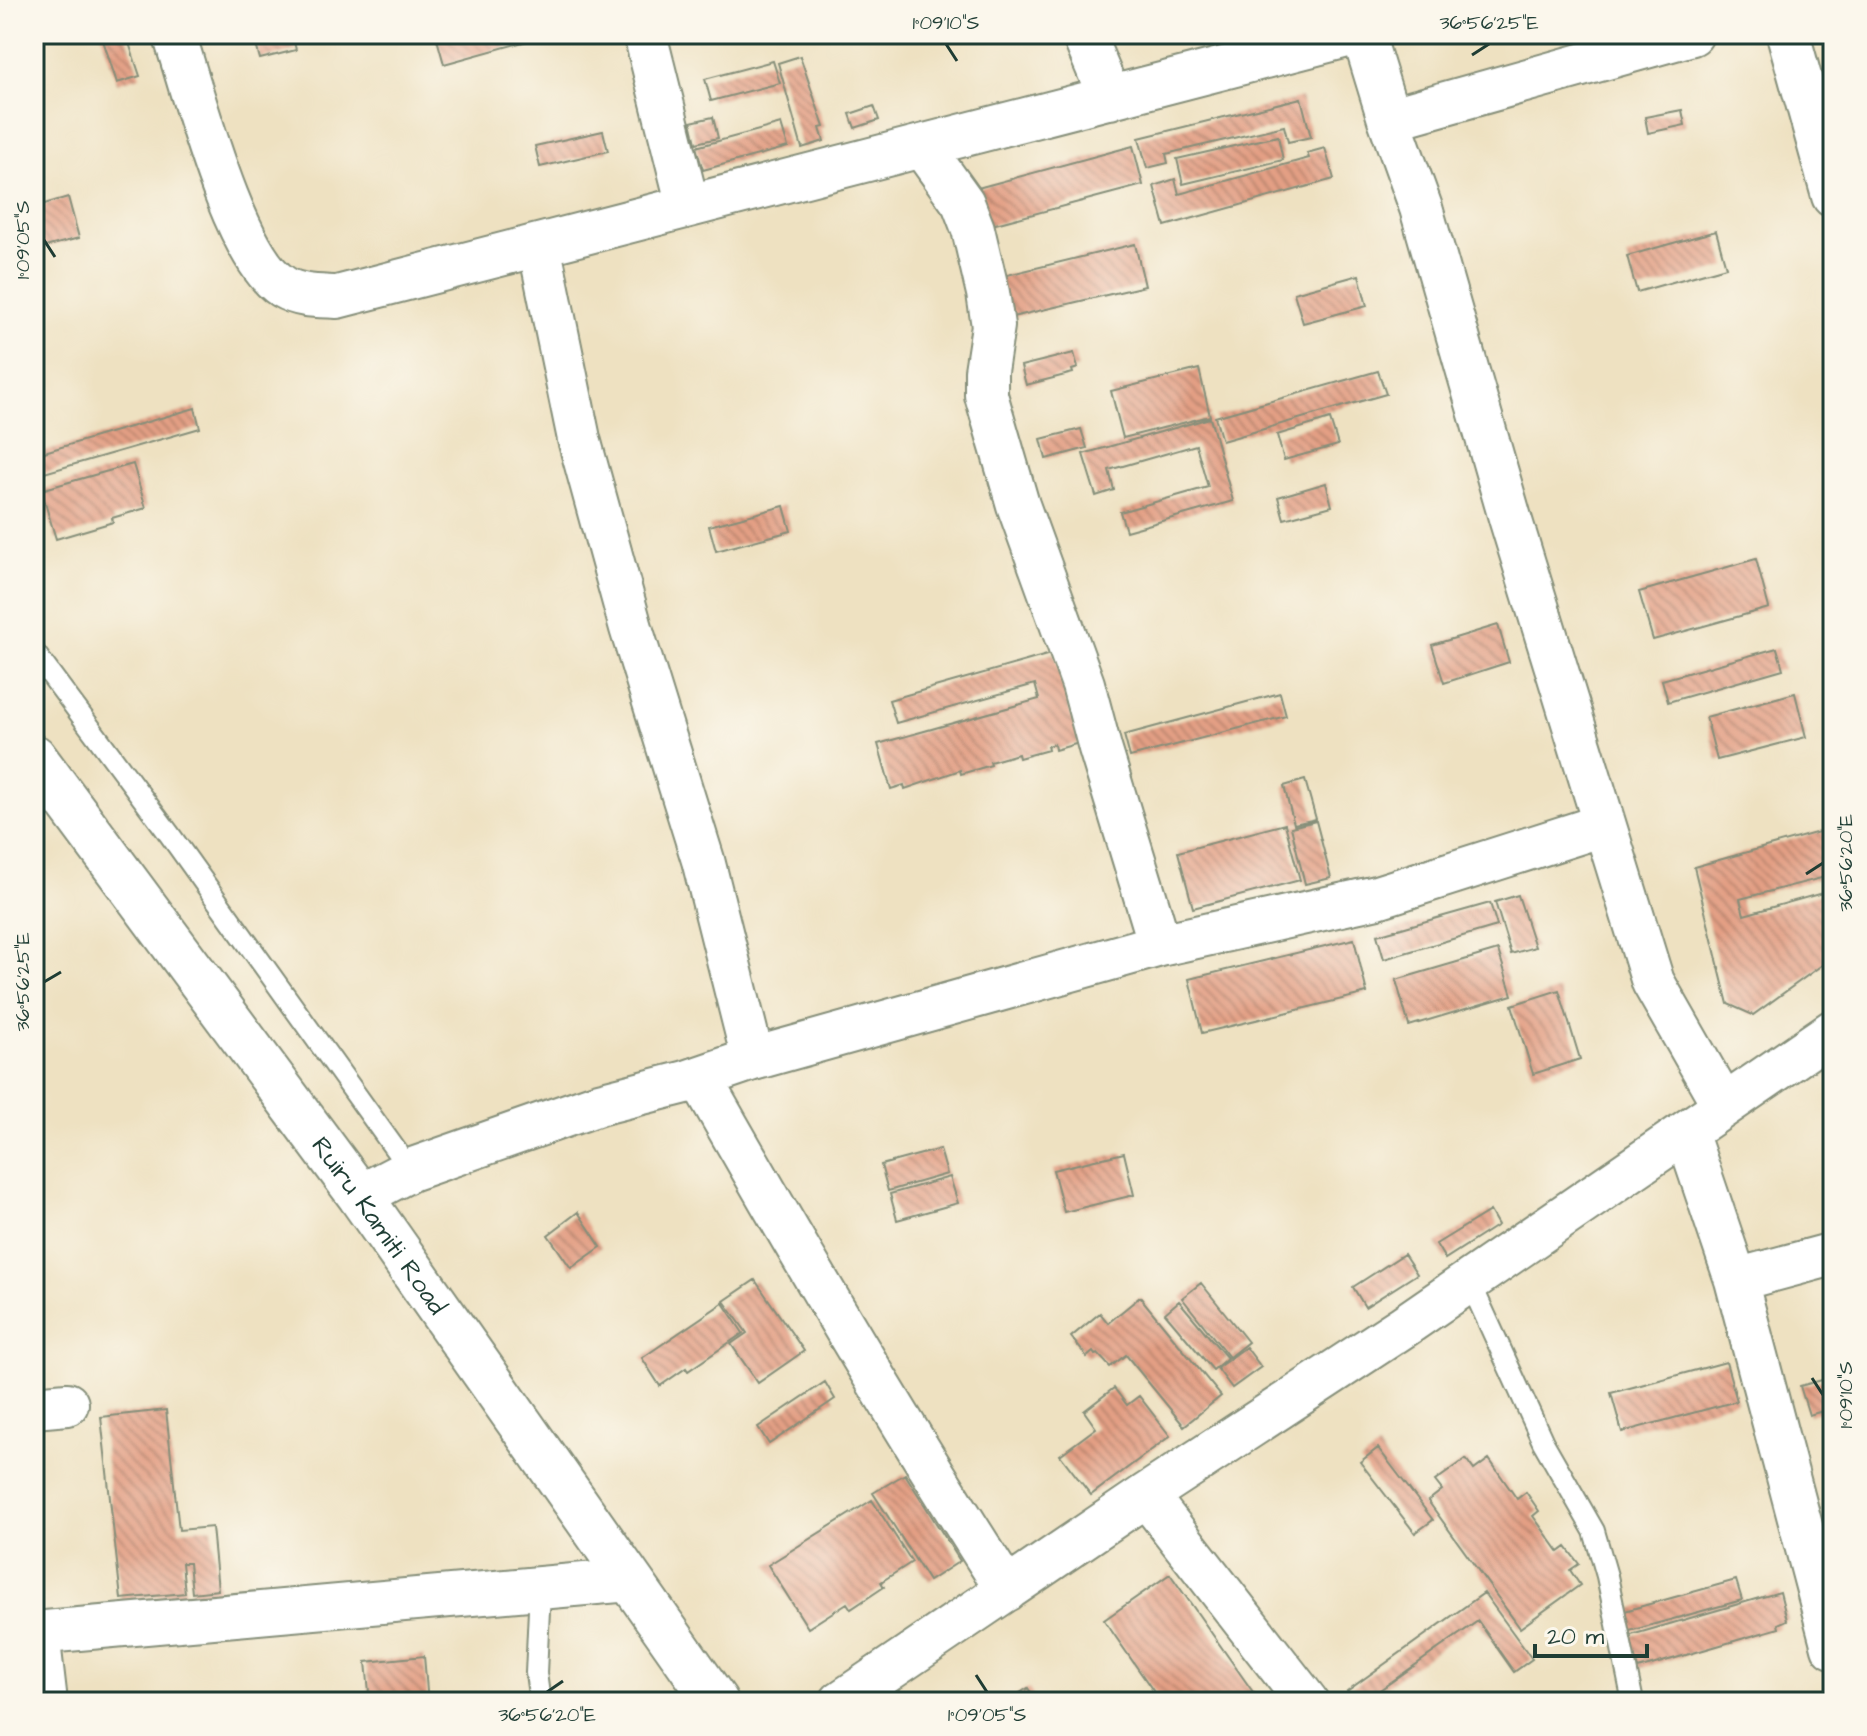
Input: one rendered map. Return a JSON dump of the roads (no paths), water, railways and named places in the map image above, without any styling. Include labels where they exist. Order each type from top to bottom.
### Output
[{"type":"main road","name":"Ruiru Kamiti Road","points":[[34,757],[360,1196],[716,1702]]},
{"type":"street","points":[[174,34],[232,212],[252,251],[267,273],[282,286],[300,294],[337,297],[1355,34]]},
{"type":"street","points":[[645,34],[688,206]]},
{"type":"street","points":[[1083,34],[1110,98]]},
{"type":"street","points":[[1363,34],[1421,208],[1603,825],[1653,982],[1724,1106]]},
{"type":"street","points":[[1389,119],[1692,34]]},
{"type":"street","points":[[1788,34],[1831,177]]},
{"type":"street","points":[[922,146],[963,203],[973,229],[993,326],[986,371],[986,395],[1018,505],[1083,684],[1160,945]]},
{"type":"street","points":[[539,245],[579,439],[631,628],[703,860],[753,1059]]},
{"type":"street","points":[[360,1196],[410,1170],[599,1104],[700,1078],[753,1059],[1160,945],[1377,897],[1603,825]]},
{"type":"street","points":[[841,1702],[1833,1031]]},
{"type":"street","points":[[700,1078],[921,1457],[1007,1590]]},
{"type":"street","points":[[1686,1132],[1736,1280],[1833,1647]]},
{"type":"street","points":[[1736,1280],[1833,1254]]},
{"type":"street","points":[[1146,1495],[1307,1702]]},
{"type":"street","points":[[46,1702],[36,1633],[630,1580]]},
{"type":"lane","points":[[34,652],[170,835],[410,1170]]},
{"type":"lane","points":[[1469,1280],[1543,1442],[1594,1531],[1607,1576],[1633,1702]]},
{"type":"lane","points":[[540,1589],[536,1673],[540,1702]]}]
